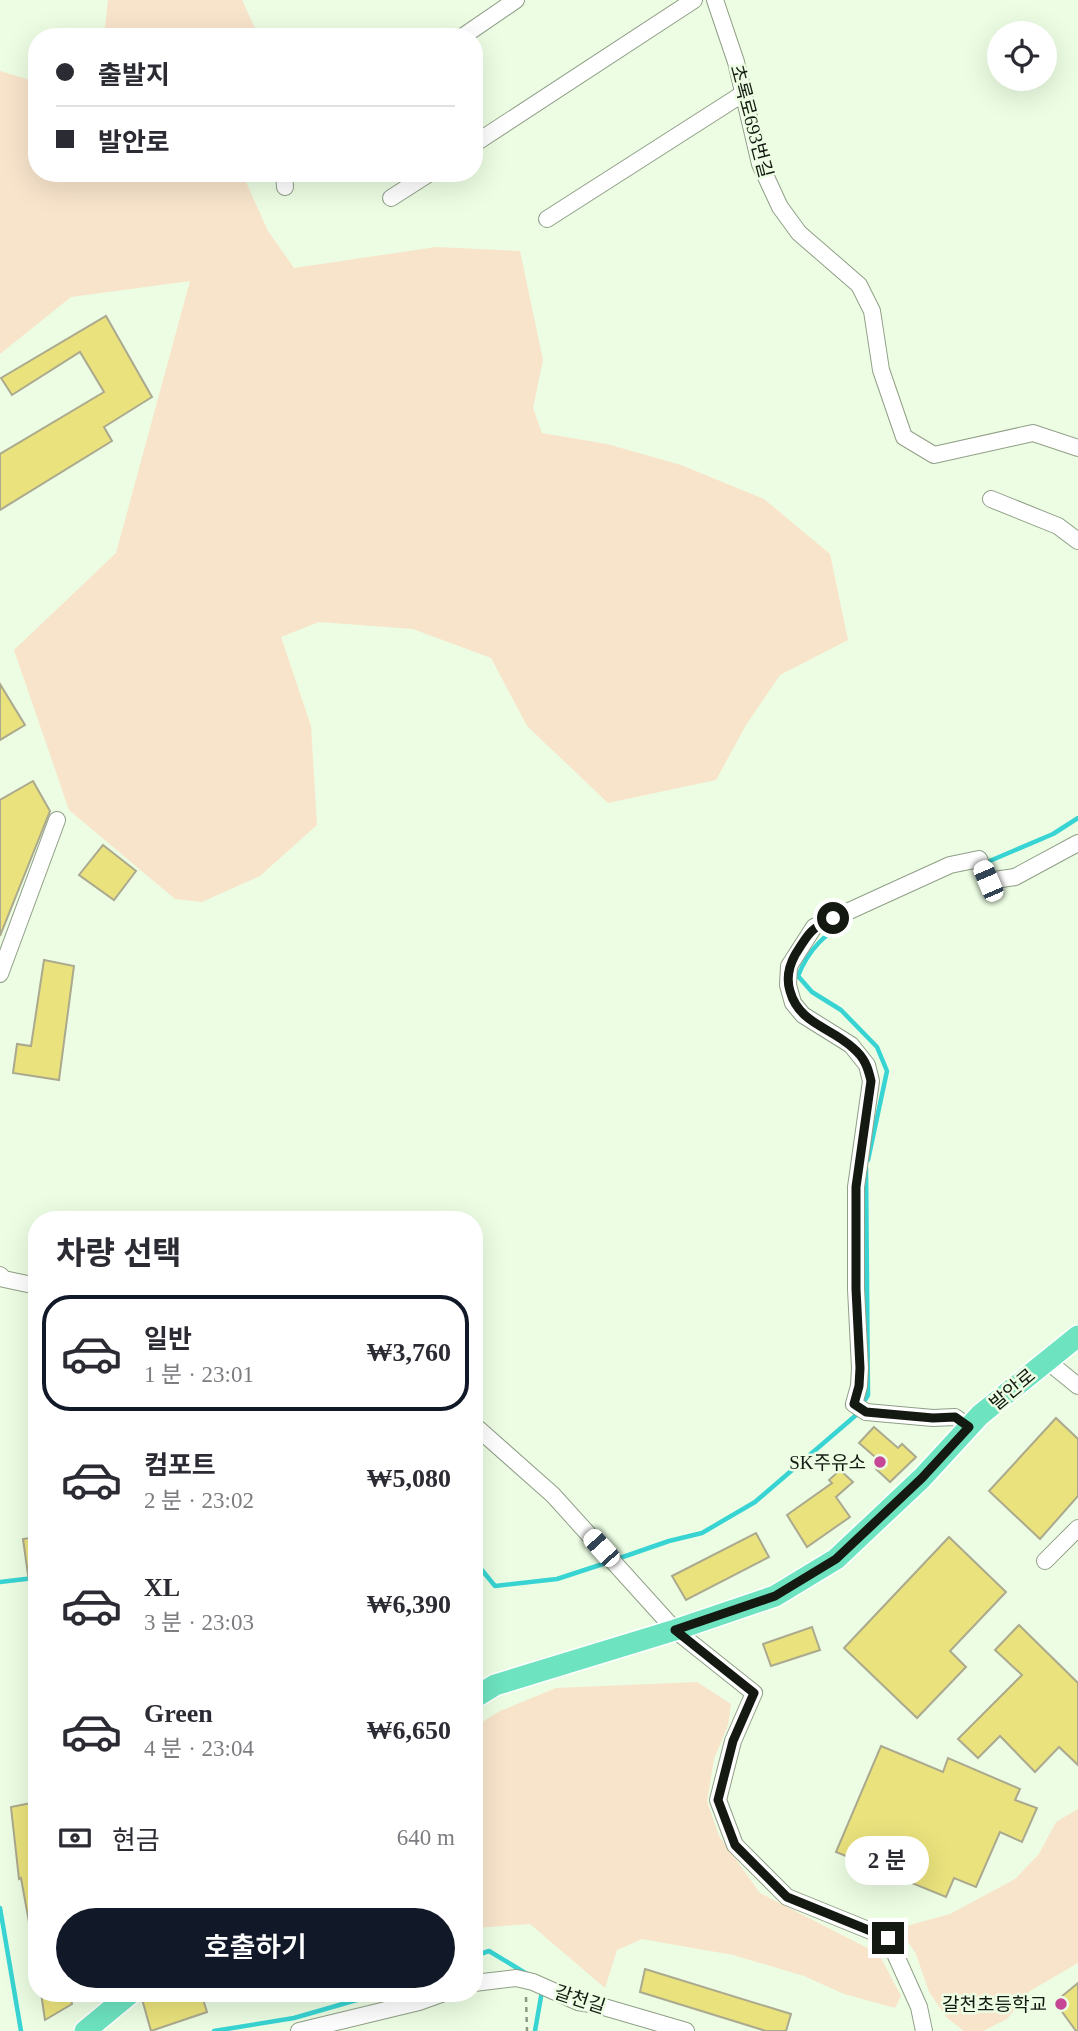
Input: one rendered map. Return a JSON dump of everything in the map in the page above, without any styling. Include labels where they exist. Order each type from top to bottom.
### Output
[{"type":"main road","name":"발안로","points":[[483,1692],[495,1685],[675,1630],[775,1596],[836,1559],[922,1478],[969,1427],[1045,1360],[1078,1336]]},
{"type":"main road","points":[[85,2031],[120,2002]]},
{"type":"street","points":[[475,28],[516,0]]},
{"type":"street","points":[[483,138],[694,0]]},
{"type":"street","name":"초록로693번길","points":[[715,0],[736,62],[760,164],[780,207],[799,233],[859,285],[872,311],[881,370],[904,437],[934,455],[1032,433],[1078,448]]},
{"type":"street","points":[[547,219],[744,93]]},
{"type":"street","points":[[391,198],[416,182]]},
{"type":"street","points":[[991,499],[1058,526],[1078,541]]},
{"type":"street","points":[[0,974],[57,820]]},
{"type":"street","points":[[969,1427],[955,1417],[933,1418],[860,1408],[856,1187],[871,1081],[867,1065],[851,1045],[803,1015],[793,1003],[788,985],[789,966],[814,927],[950,864],[979,859],[988,881],[1015,877],[1078,843]]},
{"type":"street","points":[[0,1275],[4,1279],[28,1284]]},
{"type":"street","name":"발안로","points":[[1045,1360],[1078,1386]]},
{"type":"street","points":[[483,1433],[552,1495],[675,1630],[754,1693],[733,1741],[718,1800],[735,1845],[787,1897],[888,1938],[919,2007],[924,2031]]},
{"type":"street","points":[[1045,1561],[1078,1528]]},
{"type":"street","name":"갈천길","points":[[483,1982],[516,1978],[529,1981],[579,2002],[686,2031]]},
{"type":"street","points":[[299,2031],[419,2002]]},
{"type":"path","points":[[527,2031],[529,1981]]},
{"type":"shaded area","points":[[108,0],[242,0],[255,28],[105,28]]},
{"type":"shaded area","points":[[0,71],[28,79],[28,182],[246,182],[268,231],[294,268],[436,247],[520,251],[543,360],[533,408],[542,433],[607,444],[681,465],[764,499],[830,554],[848,640],[780,675],[746,725],[716,780],[608,803],[527,726],[491,658],[413,629],[319,622],[281,637],[311,726],[317,825],[260,876],[202,902],[175,899],[69,810],[14,650],[116,553],[190,281],[71,297],[0,354]]},
{"type":"shaded area","points":[[697,1682],[731,1704],[728,1725],[714,1759],[707,1801],[719,1836],[760,1893],[879,1954],[901,1996],[895,2008],[844,1994],[804,1976],[733,1955],[642,1939],[617,1950],[605,1988],[530,1924],[483,1927],[483,1721],[500,1711],[556,1688]]},
{"type":"shaded area","points":[[1078,1809],[1078,1963],[1030,1991],[1007,2019],[983,2031],[964,2031],[947,2018],[929,1992],[916,1954],[899,1928],[950,1914],[1015,1879],[1039,1854],[1056,1822]]},
{"type":"building","points":[[106,316],[152,397],[104,427],[112,441],[0,510],[0,454],[104,392],[80,352],[12,395],[1,378]]},
{"type":"building","points":[[0,684],[25,725],[0,740]]},
{"type":"building","points":[[33,781],[50,811],[0,936],[0,800]]},
{"type":"building","points":[[103,845],[136,871],[114,900],[79,875]]},
{"type":"building","points":[[44,960],[74,966],[59,1080],[13,1073],[17,1044],[31,1046]]},
{"type":"building","points":[[1056,1418],[1078,1439],[1078,1496],[1040,1539],[989,1491]]},
{"type":"building","points":[[874,1427],[898,1448],[902,1444],[916,1457],[890,1482],[876,1469],[882,1463],[859,1443]]},
{"type":"building","points":[[840,1470],[853,1482],[836,1497],[850,1517],[807,1547],[787,1515],[832,1483],[829,1480]]},
{"type":"building","points":[[756,1533],[769,1557],[686,1600],[672,1576]]},
{"type":"building","points":[[949,1537],[1006,1592],[950,1651],[966,1667],[917,1718],[844,1648]]},
{"type":"building","points":[[28,1538],[28,1575],[23,1539]]},
{"type":"building","points":[[1019,1625],[1078,1683],[1078,1765],[1059,1747],[1035,1772],[1000,1736],[978,1758],[958,1739],[1022,1675],[995,1650]]},
{"type":"building","points":[[812,1627],[820,1650],[771,1666],[763,1644]]},
{"type":"building","points":[[881,1746],[943,1772],[948,1758],[1020,1789],[1015,1800],[1037,1808],[1022,1842],[1000,1832],[976,1887],[954,1878],[946,1897],[836,1852]]},
{"type":"building","points":[[28,1804],[28,1917],[21,1878],[19,1879],[11,1807]]},
{"type":"building","points":[[645,1969],[791,2014],[786,2031],[766,2031],[640,1992]]},
{"type":"building","points":[[1078,1983],[1078,2031],[1076,2031],[1055,2002]]},
{"type":"building","points":[[42,2002],[72,2002],[72,2004],[45,2020]]},
{"type":"building","points":[[143,2002],[204,2002],[207,2012],[151,2031]]},
{"type":"waterway","points":[[985,863],[1053,834],[1078,818]]},
{"type":"waterway","points":[[849,919],[819,943],[798,976],[812,992],[841,1010],[877,1047],[887,1071],[868,1160]]},
{"type":"waterway","points":[[617,1559],[702,1533],[755,1502],[855,1416],[868,1395],[866,1168]]},
{"type":"waterway","points":[[483,1571],[495,1586],[557,1579],[609,1562]]},
{"type":"waterway","points":[[0,1582],[28,1579]]},
{"type":"waterway","points":[[0,1908],[21,2031]]},
{"type":"waterway","points":[[483,1953],[489,1951],[527,1974]]},
{"type":"waterway","points":[[535,2031],[542,1991]]},
{"type":"waterway","points":[[214,2031],[294,2018],[350,2002]]},
{"type":"place","name":"SK주유소","points":[[880,1462]]},
{"type":"place","name":"갈천초등학교","points":[[1061,2004]]},
{"type":"route","points":[[833,918],[814,927],[804,941],[789,966],[788,985],[793,1003],[803,1015],[851,1045],[859,1054],[867,1065],[871,1081],[856,1187],[856,1289],[860,1368],[854,1404],[866,1412],[933,1418],[955,1417],[969,1427],[922,1478],[836,1559],[775,1596],[675,1630],[754,1693],[733,1741],[718,1800],[735,1845],[787,1897],[888,1938]]}]
